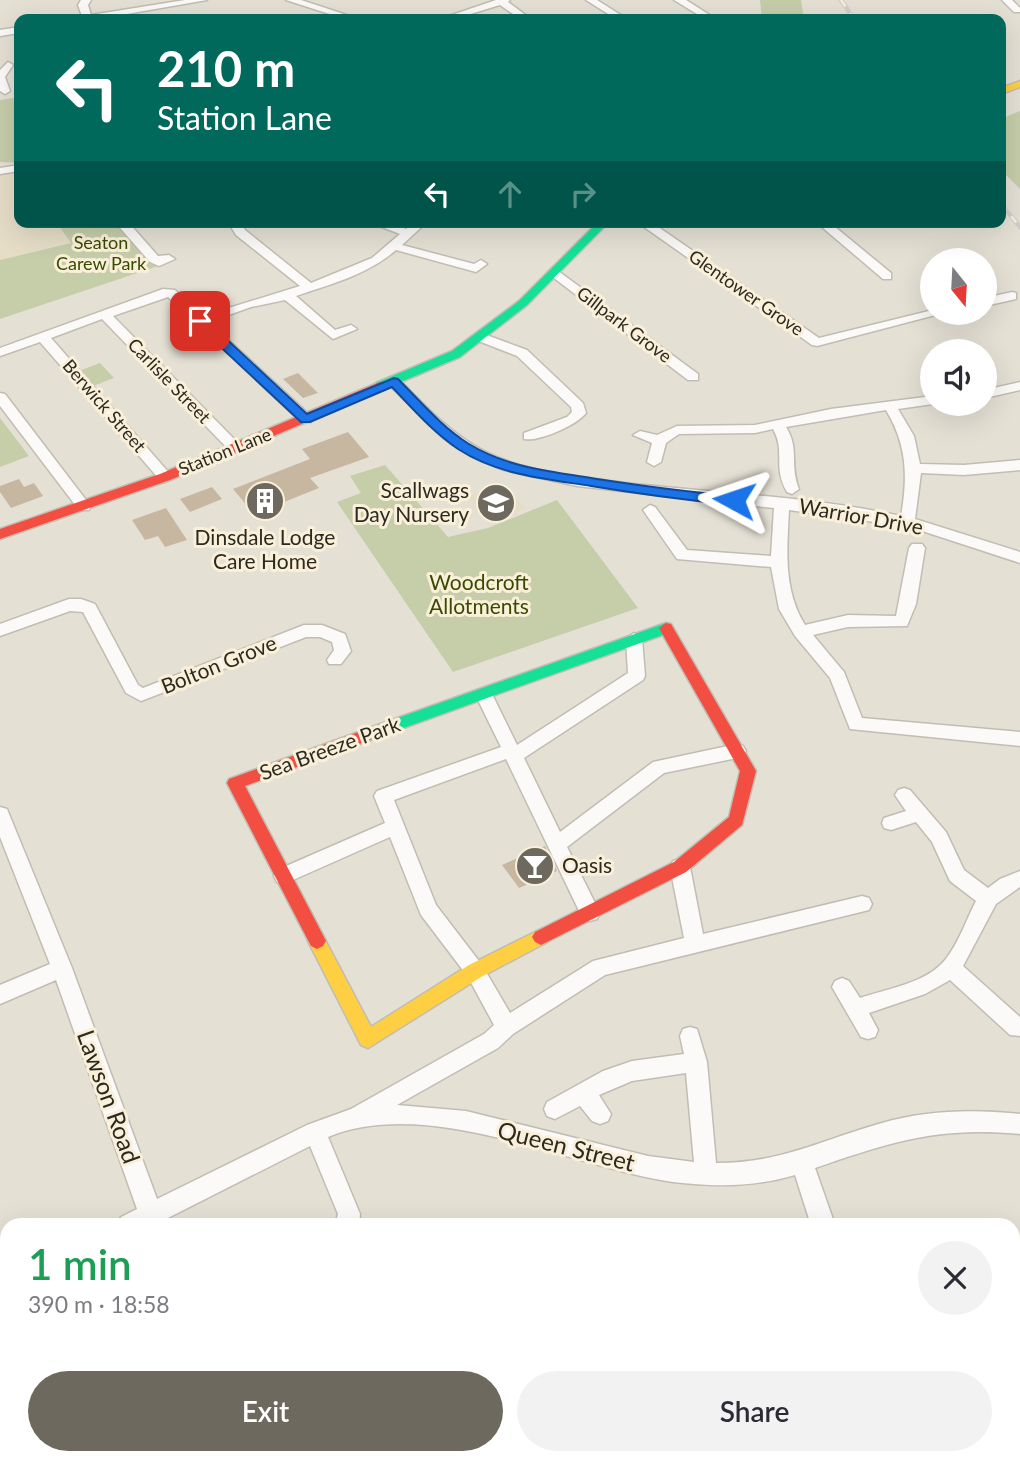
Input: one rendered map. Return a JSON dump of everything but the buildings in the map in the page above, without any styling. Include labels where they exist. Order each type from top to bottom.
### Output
[{"type":"street","points":[[112,14],[202,0]]},
{"type":"street","points":[[291,0],[306,1],[341,14]]},
{"type":"street","points":[[470,0],[481,8]]},
{"type":"street","points":[[591,0],[613,14]]},
{"type":"street","points":[[679,0],[701,14]]},
{"type":"street","points":[[1007,0],[1017,10]]},
{"type":"street","points":[[461,14],[503,1],[520,14]]},
{"type":"street","points":[[4,65],[0,77],[5,91]]},
{"type":"street","points":[[126,228],[154,259],[159,262],[169,259]]},
{"type":"street","points":[[238,228],[310,288]]},
{"type":"street","points":[[393,228],[408,233]]},
{"type":"street","points":[[200,321],[248,304],[310,288],[359,270],[376,261],[414,228]]},
{"type":"street","name":"Station Lane","points":[[0,534],[165,477],[456,355],[523,303],[598,228]]},
{"type":"street","name":"Glentower Grove","points":[[652,228],[817,342],[920,317]]},
{"type":"street","points":[[829,228],[887,276]]},
{"type":"street","points":[[394,246],[476,268],[481,264]]},
{"type":"street","name":"Gillpark Grove","points":[[554,272],[693,377]]},
{"type":"street","points":[[0,352],[163,293],[171,293],[306,419]]},
{"type":"street","points":[[287,295],[333,335],[351,329]]},
{"type":"street","points":[[998,299],[1012,296]]},
{"type":"street","name":"Carlisle Street","points":[[104,314],[235,448]]},
{"type":"street","name":"Berwick Street","points":[[42,336],[165,477]]},
{"type":"street","points":[[481,337],[522,353],[578,406],[579,413],[572,420],[529,436]]},
{"type":"street","points":[[1005,376],[1019,387]]},
{"type":"street","name":"Warrior Drive","points":[[394,382],[439,428],[464,447],[494,462],[527,472],[673,495],[782,504],[907,522],[976,541],[1020,558]]},
{"type":"street","points":[[997,392],[1019,387]]},
{"type":"street","points":[[0,397],[84,507]]},
{"type":"street","points":[[654,462],[659,440],[666,433],[677,430],[778,426],[831,412],[920,402]]},
{"type":"street","points":[[891,405],[910,439],[915,468],[907,522]]},
{"type":"street","points":[[778,426],[787,439],[789,452],[785,471],[792,489]]},
{"type":"street","points":[[640,435],[659,440]]},
{"type":"street","points":[[915,468],[964,470],[1020,465]]},
{"type":"street","points":[[766,470],[785,471]]},
{"type":"street","points":[[782,504],[778,562],[787,609],[801,632],[838,676],[855,733],[892,725],[1020,739]]},
{"type":"street","points":[[650,510],[682,555],[778,562]]},
{"type":"street","points":[[801,632],[848,621],[901,622],[909,608],[911,564],[917,548]]},
{"type":"street","name":"Bolton Grove","points":[[0,631],[69,606],[81,605],[89,608],[132,689],[141,695],[304,631],[322,631],[339,638],[343,651],[335,660]]},
{"type":"street","name":"Sea Breeze Park","points":[[666,628],[737,751],[748,771],[736,820],[680,867],[475,971],[368,1039],[235,783],[634,639],[666,628]]},
{"type":"street","points":[[506,1027],[475,971],[428,909],[383,796],[512,753],[637,676],[634,639]]},
{"type":"street","points":[[484,694],[590,913]]},
{"type":"street","points":[[557,844],[659,767],[737,751]]},
{"type":"street","points":[[904,795],[939,837],[957,875],[987,898]]},
{"type":"street","name":"Lawson Road","points":[[0,814],[62,968],[152,1218]]},
{"type":"street","points":[[891,824],[919,814]]},
{"type":"street","points":[[284,876],[395,827]]},
{"type":"street","points":[[680,867],[695,944]]},
{"type":"street","points":[[855,1009],[930,982],[951,968],[974,929],[987,898],[995,889],[1020,878]]},
{"type":"street","points":[[351,1119],[491,1041],[506,1027],[600,967],[862,904]]},
{"type":"street","points":[[0,995],[62,968]]},
{"type":"street","points":[[951,968],[1017,1028]]},
{"type":"street","points":[[842,987],[868,1030]]},
{"type":"street","points":[[690,1036],[696,1062],[706,1175]]},
{"type":"street","points":[[555,1108],[603,1081],[632,1070],[696,1062]]},
{"type":"street","points":[[583,1092],[600,1114]]},
{"type":"street","name":"Queen Street","points":[[157,1218],[316,1132],[351,1119],[395,1114],[438,1115],[648,1167],[706,1175],[753,1173],[802,1163],[867,1138],[930,1123],[986,1120],[1020,1124]]},
{"type":"street","points":[[316,1132],[348,1218]]},
{"type":"street","points":[[802,1163],[821,1218]]},
{"type":"shaded area","points":[[14,172],[14,228],[60,228],[71,242],[0,260],[0,174]]},
{"type":"shaded area","name":"Scallwags Day Nursery","points":[[500,483],[526,508],[493,523],[466,497]]},
{"type":"green space","points":[[760,0],[801,0],[803,14],[761,14]]},
{"type":"green space","points":[[14,98],[14,163],[0,162],[0,100]]},
{"type":"green space","points":[[1020,111],[1020,189],[1006,175],[1006,117]]},
{"type":"green space","name":"Seaton Carew Park","points":[[60,228],[130,228],[158,266],[0,319],[0,260],[71,243]]},
{"type":"green space","points":[[100,363],[114,378],[93,386],[79,371]]},
{"type":"green space","points":[[0,418],[29,456],[0,467]]},
{"type":"green space","name":"Woodcroft Allotments","points":[[385,465],[448,537],[488,528],[557,500],[638,608],[453,672],[337,502],[361,493],[350,476]]},
{"type":"railway","points":[[841,0],[851,14]]},
{"type":"railway","points":[[1006,210],[1020,227]]},
{"type":"traffic: fast","points":[[380,386],[456,354],[523,303],[598,228]]},
{"type":"traffic: fast","points":[[364,736],[666,628]]},
{"type":"traffic: slow","points":[[1006,89],[1020,84]]},
{"type":"traffic: slow","points":[[317,941],[368,1039],[475,971],[541,937]]},
{"type":"traffic: jam","points":[[0,534],[165,477],[380,386]]},
{"type":"traffic: jam","points":[[541,937],[680,867],[736,820],[748,771],[666,628]]},
{"type":"traffic: jam","points":[[317,941],[235,783],[364,736]]},
{"type":"place","name":"Dinsdale Lodge Care Home","points":[[265,501]]},
{"type":"place","name":"Scallwags Day Nursery","points":[[496,503]]},
{"type":"place","name":"Oasis","points":[[535,866]]},
{"type":"route","points":[[200,321],[306,419],[394,382],[439,428],[464,447],[494,462],[527,472],[673,495],[734,500]]}]
